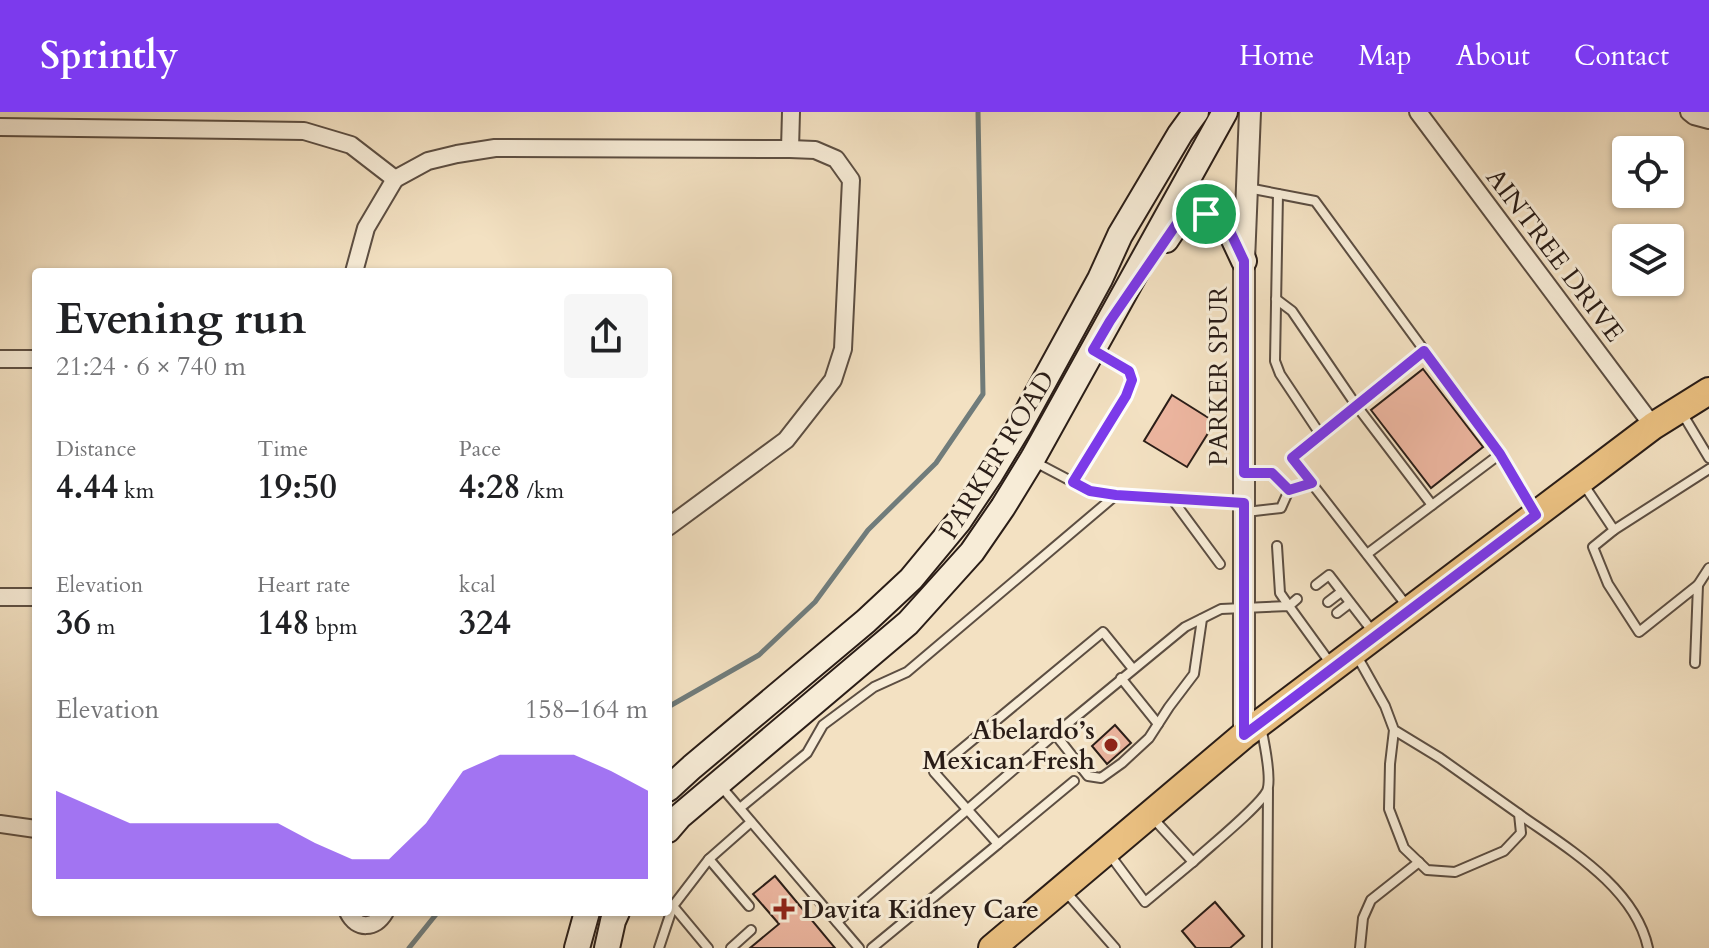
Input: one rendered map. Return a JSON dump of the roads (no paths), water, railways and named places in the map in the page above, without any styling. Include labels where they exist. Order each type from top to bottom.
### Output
[{"type":"main road","name":"PARKER ROAD","points":[[1148,189],[1179,112]]},
{"type":"main road","name":"PARKER ROAD","points":[[672,785],[866,621],[911,579],[959,521],[990,475],[1068,337],[1120,235],[1196,112]]},
{"type":"main road","name":"PARKER ROAD","points":[[672,825],[908,623],[972,552],[1032,461],[1225,112]]},
{"type":"main road","points":[[1110,321],[1180,219],[1206,214],[1228,227],[1244,261]]},
{"type":"main road","points":[[992,948],[1252,730],[1653,426],[1709,391]]},
{"type":"main road","points":[[577,948],[586,916]]},
{"type":"main road","points":[[607,948],[615,916]]},
{"type":"street","points":[[790,149],[791,112]]},
{"type":"street","name":"PARKER SPUR","points":[[1250,112],[1244,261],[1244,508],[1245,608],[1252,730]]},
{"type":"street","name":"AINTREE DRIVE","points":[[1418,112],[1653,426]]},
{"type":"street","points":[[1689,112],[1709,120]]},
{"type":"street","points":[[0,127],[304,131],[351,145],[395,179]]},
{"type":"street","points":[[355,268],[366,228],[395,179],[428,161],[457,154],[495,148],[790,149],[815,150],[836,159],[851,180],[843,349],[833,380],[786,440],[672,524]]},
{"type":"street","points":[[0,359],[32,359]]},
{"type":"street","points":[[0,597],[32,597]]},
{"type":"street","points":[[0,824],[32,828]]},
{"type":"street","points":[[351,916],[355,922],[366,926],[378,922],[382,916]]},
{"type":"lane","points":[[1247,188],[1315,201],[1500,454],[1536,515]]},
{"type":"lane","points":[[1278,194],[1275,361],[1280,374],[1320,434]]},
{"type":"lane","points":[[1276,299],[1292,311],[1356,405],[1432,505]]},
{"type":"lane","points":[[1068,337],[1129,371],[1132,380],[1126,396],[1073,482]]},
{"type":"lane","points":[[1410,610],[1292,458],[1424,351]]},
{"type":"lane","points":[[1679,409],[1709,458]]},
{"type":"lane","points":[[1367,554],[1500,454]]},
{"type":"lane","points":[[1032,461],[1090,491],[1244,508],[1281,508],[1289,490],[1312,483]]},
{"type":"lane","points":[[1709,469],[1593,547],[1608,584],[1639,632],[1698,585],[1709,568]]},
{"type":"lane","points":[[1244,473],[1272,473],[1289,490]]},
{"type":"lane","points":[[1581,481],[1614,530]]},
{"type":"lane","points":[[740,808],[807,753],[823,725],[874,687],[907,672],[1116,495]]},
{"type":"lane","points":[[1172,499],[1220,564]]},
{"type":"lane","points":[[1277,546],[1280,593],[1293,602],[1302,623],[1355,652]]},
{"type":"lane","points":[[1316,585],[1329,575],[1350,603],[1355,652],[1385,706],[1394,730],[1389,809],[1404,848],[1427,870],[1455,872],[1504,851],[1521,833],[1519,814]]},
{"type":"lane","points":[[1695,663],[1698,585]]},
{"type":"lane","points":[[1328,602],[1341,592]]},
{"type":"lane","points":[[837,922],[1121,678],[1185,627],[1221,609],[1293,602]]},
{"type":"lane","points":[[1337,613],[1350,603]]},
{"type":"lane","points":[[1302,623],[1310,617]]},
{"type":"lane","points":[[1055,734],[1088,776],[1101,778],[1122,763],[1149,738],[1194,674],[1202,619]]},
{"type":"lane","points":[[998,844],[934,772],[1103,632],[1133,669]]},
{"type":"lane","points":[[1121,678],[1158,724]]},
{"type":"lane","points":[[1252,730],[1266,754],[1267,948]]},
{"type":"lane","points":[[1394,730],[1440,758],[1588,862],[1623,898],[1645,933],[1648,948]]},
{"type":"lane","points":[[872,948],[1074,781]]},
{"type":"lane","points":[[719,784],[859,948]]},
{"type":"lane","points":[[1107,852],[1145,902],[1257,804],[1268,789]]},
{"type":"lane","points":[[1150,815],[1193,862]]},
{"type":"lane","points":[[672,909],[709,859],[751,822]]},
{"type":"lane","points":[[709,859],[749,906]]},
{"type":"lane","points":[[1360,948],[1363,918],[1371,900],[1419,862]]},
{"type":"lane","points":[[1063,889],[1115,948]]},
{"type":"lane","points":[[673,906],[708,948]]},
{"type":"lane","points":[[659,948],[670,916]]},
{"type":"lane","points":[[731,948],[751,930]]},
{"type":"waterway","points":[[672,705],[759,655],[815,602],[868,530],[936,463],[983,394],[978,112]]},
{"type":"waterway","points":[[409,948],[435,916]]},
{"type":"place","name":"Abelardo’s Mexican Fresh","points":[[1111,745]]},
{"type":"place","name":"Davita Kidney Care","points":[[784,909]]}]
